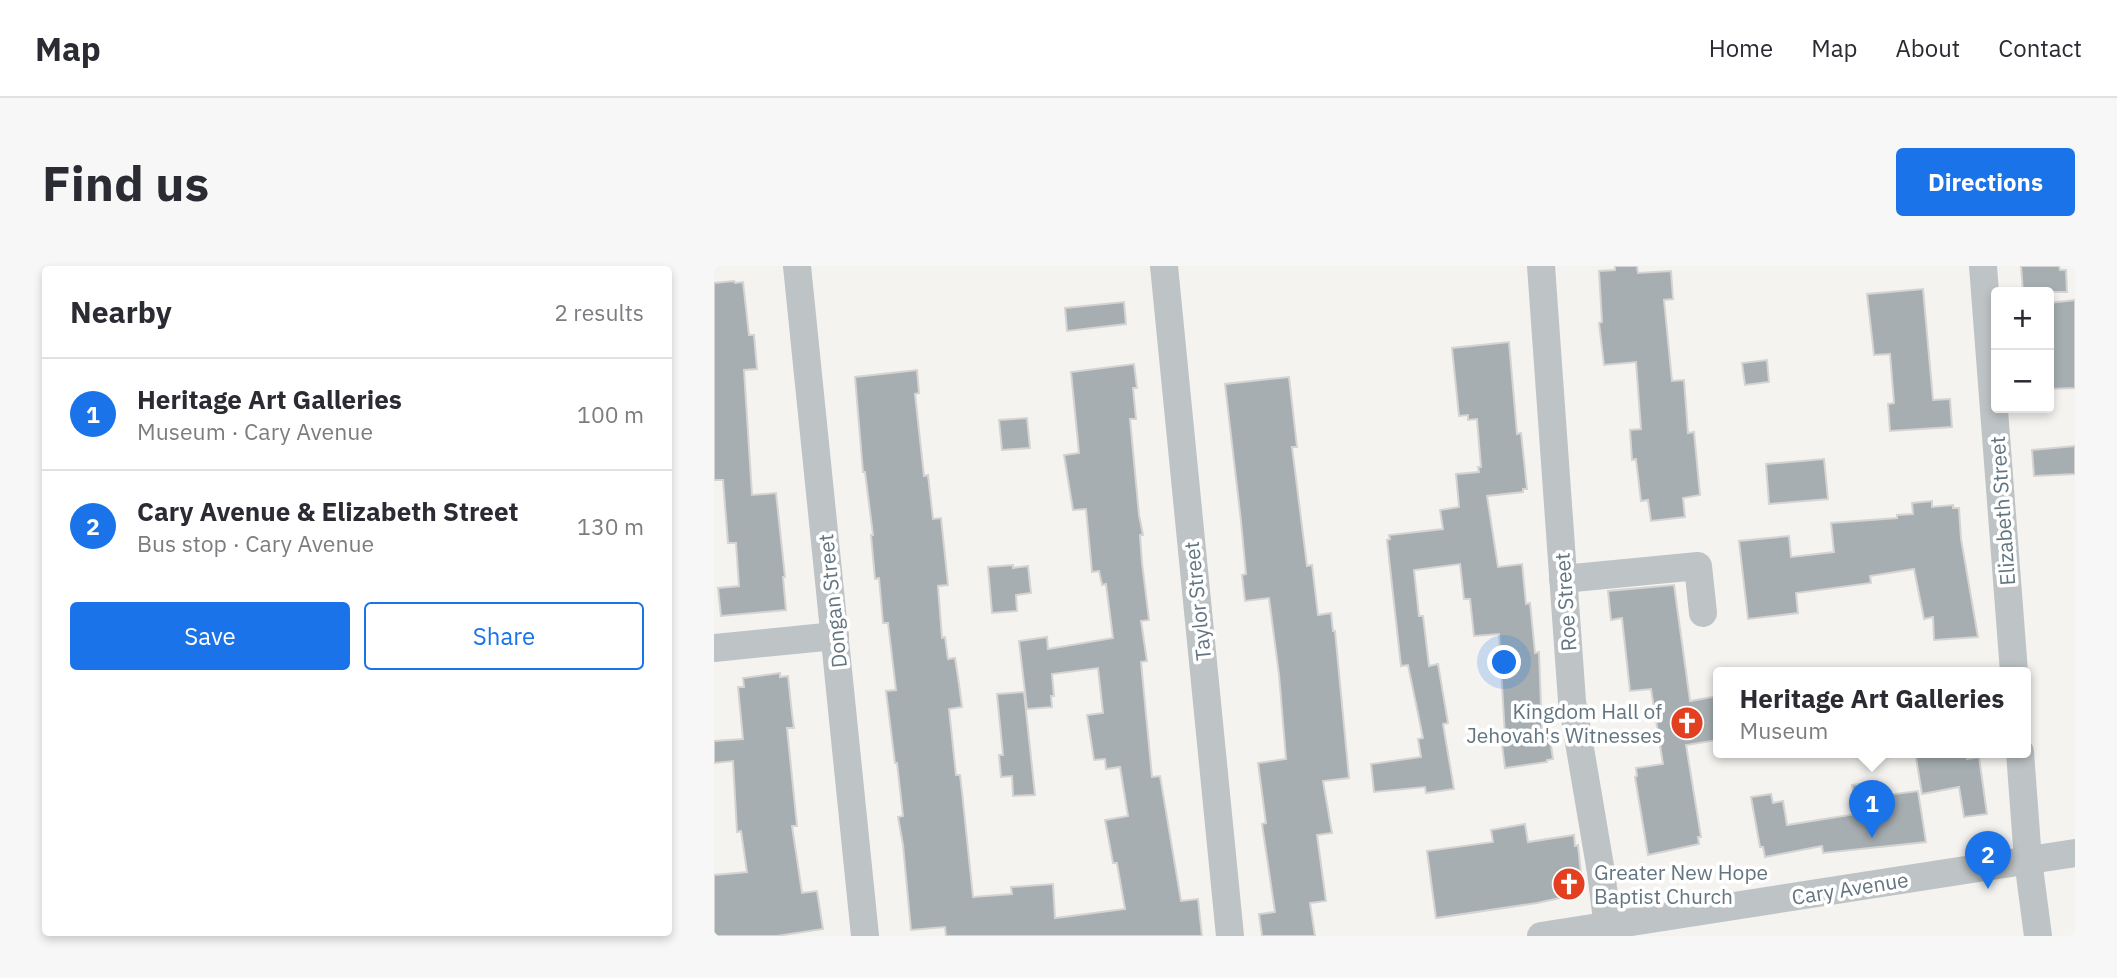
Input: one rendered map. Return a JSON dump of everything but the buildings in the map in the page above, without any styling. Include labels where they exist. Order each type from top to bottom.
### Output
[{"type":"street","name":"Dongan Street","points":[[797,266],[865,936]]},
{"type":"street","name":"Taylor Street","points":[[1164,266],[1230,936]]},
{"type":"street","name":"Roe Street","points":[[1541,266],[1572,701],[1609,931]]},
{"type":"street","name":"Elizabeth Street","points":[[1983,266],[2014,667]]},
{"type":"street","points":[[1563,579],[1698,566],[1703,613]]},
{"type":"street","points":[[714,648],[835,636]]},
{"type":"street","points":[[2020,758],[2028,860],[2038,936]]},
{"type":"street","name":"Cary Avenue","points":[[1541,936],[1609,931],[2075,853]]},
{"type":"place","name":"Kingdom Hall of Jehovah's Witnesses","points":[[1687,723]]},
{"type":"place","name":"Heritage Art Galleries","points":[[1872,838]]},
{"type":"place","name":"Greater New Hope Baptist Church","points":[[1569,884]]},
{"type":"place","name":"Cary Avenue & Elizabeth Street","points":[[1988,889]]}]
